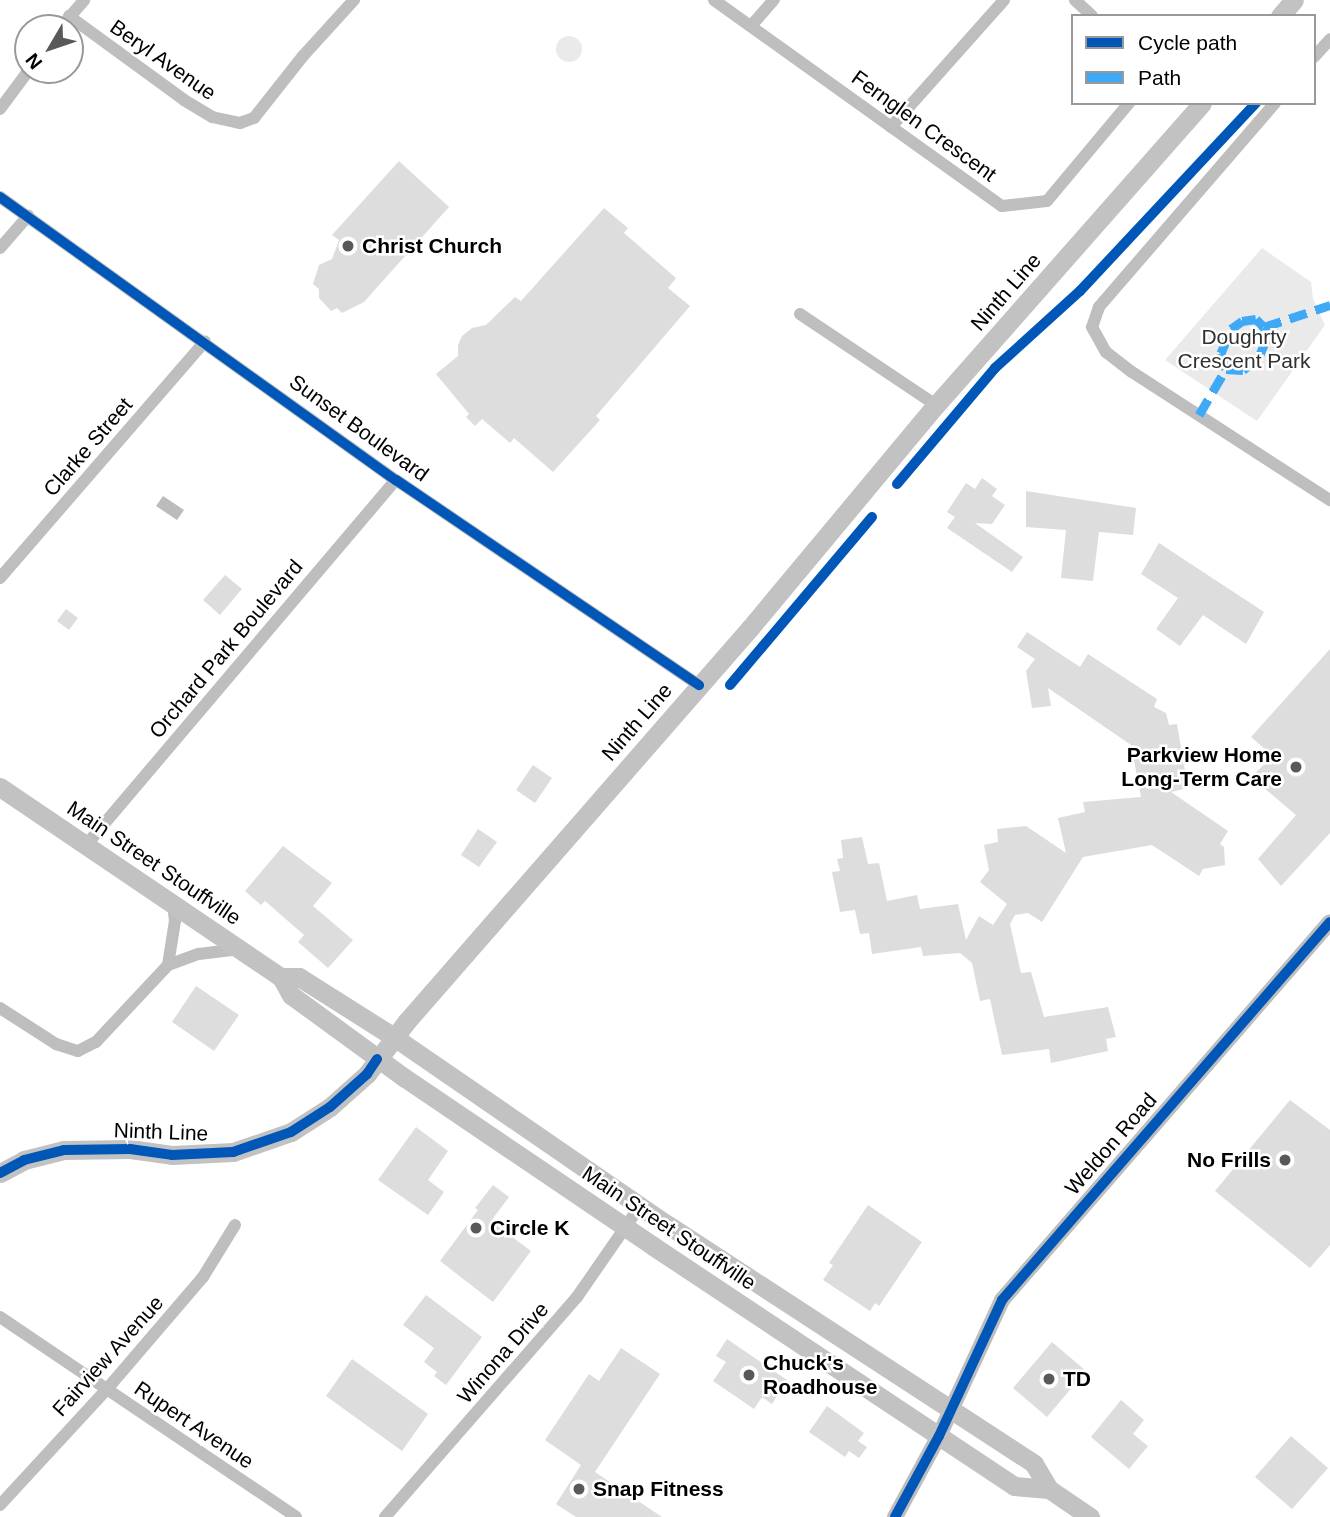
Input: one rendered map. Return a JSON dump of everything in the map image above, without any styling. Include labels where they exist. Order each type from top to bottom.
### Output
[{"type":"main road","points":[[1282,14],[1294,0]]},
{"type":"main road","name":"Ninth Line","points":[[0,1173],[24,1160],[64,1150],[130,1149],[172,1155],[233,1152],[290,1132],[330,1107],[367,1074],[394,1037],[699,685],[936,405],[1200,105]]},
{"type":"main road","name":"Main Street Stouffville","points":[[0,787],[281,977],[291,995],[377,1059],[625,1226],[1014,1486],[1049,1489]]},
{"type":"main road","name":"Main Street Stouffville","points":[[281,977],[299,977],[394,1037],[640,1206],[1034,1464],[1049,1489],[1090,1517]]},
{"type":"street","points":[[71,14],[84,0]]},
{"type":"street","name":"Beryl Avenue","points":[[84,27],[184,100],[212,117],[240,123],[254,118],[303,56],[354,0]]},
{"type":"street","name":"Fernglen Crescent","points":[[714,0],[1002,206],[1046,201],[1127,105]]},
{"type":"street","points":[[751,26],[774,0]]},
{"type":"street","points":[[891,127],[1004,0]]},
{"type":"street","points":[[1075,0],[1090,14]]},
{"type":"street","points":[[1316,55],[1330,39]]},
{"type":"street","points":[[0,109],[19,84]]},
{"type":"street","points":[[1273,105],[1099,307],[1092,327],[1106,352],[1132,372],[1330,500]]},
{"type":"street","name":"Sunset Boulevard","points":[[0,197],[396,480],[699,685]]},
{"type":"street","points":[[0,248],[28,216]]},
{"type":"street","points":[[800,314],[936,405]]},
{"type":"street","name":"Clarke Street","points":[[0,578],[205,341]]},
{"type":"street","name":"Orchard Park Boulevard","points":[[87,844],[396,480]]},
{"type":"street","points":[[168,965],[175,921],[173,904]]},
{"type":"street","name":"Weldon Road","points":[[895,1517],[939,1436],[1002,1300],[1330,922]]},
{"type":"street","points":[[0,1008],[56,1045],[78,1051],[96,1042],[168,965],[199,954],[240,949]]},
{"type":"street","name":"Winona Drive","points":[[384,1517],[577,1297],[640,1206]]},
{"type":"street","name":"Fairview Avenue","points":[[0,1505],[107,1389],[203,1277],[235,1225]]},
{"type":"street","name":"Rupert Avenue","points":[[0,1317],[296,1517]]},
{"type":"green space","points":[[569,36],[579,39],[582,49],[579,59],[569,62],[559,59],[556,49],[559,39]]},
{"type":"green space","name":"Doughrty Crescent Park","points":[[1262,248],[1311,282],[1313,299],[1325,325],[1257,421],[1165,360]]},
{"type":"shaded area","points":[[163,496],[184,510],[177,520],[156,506]]},
{"type":"building","points":[[399,161],[449,207],[364,302],[342,313],[337,308],[331,311],[319,298],[319,289],[313,284],[319,265],[332,259],[339,240],[332,235]]},
{"type":"building","points":[[604,208],[628,228],[624,233],[676,278],[668,288],[690,306],[596,416],[600,420],[553,472],[514,438],[510,443],[482,419],[475,426],[466,417],[469,414],[436,374],[458,356],[458,345],[462,336],[472,328],[486,325],[515,297],[521,301]]},
{"type":"building","points":[[982,478],[997,489],[992,496],[1005,505],[992,524],[975,523],[1023,557],[1012,572],[947,528],[955,517],[947,512],[966,483],[975,489]]},
{"type":"building","points":[[1026,491],[1136,508],[1133,535],[1099,532],[1093,581],[1061,578],[1066,530],[1026,527]]},
{"type":"building","points":[[1159,543],[1264,612],[1246,644],[1203,615],[1180,646],[1156,629],[1178,598],[1141,574]]},
{"type":"building","points":[[225,575],[242,589],[220,615],[203,600]]},
{"type":"building","points":[[66,609],[78,618],[69,630],[57,621]]},
{"type":"building","points":[[1027,632],[1080,667],[1088,654],[1157,699],[1154,707],[1166,713],[1169,725],[1177,724],[1188,788],[1171,792],[1228,831],[1220,844],[1224,847],[1225,865],[1203,869],[1199,876],[1152,845],[1083,857],[1042,922],[1028,913],[1015,915],[1010,924],[1021,973],[1031,972],[1044,1017],[1108,1007],[1116,1037],[1106,1039],[1108,1051],[1051,1063],[1049,1049],[1002,1055],[990,999],[980,1001],[972,963],[960,953],[923,956],[921,947],[872,954],[869,933],[860,934],[855,910],[840,912],[832,872],[840,871],[837,859],[843,858],[841,840],[862,837],[868,864],[879,863],[887,901],[917,895],[920,909],[958,904],[966,940],[979,916],[993,925],[1007,904],[980,882],[989,870],[984,845],[998,842],[997,829],[1026,826],[1066,853],[1058,818],[1085,812],[1083,802],[1141,797],[1131,745],[1048,688],[1051,706],[1032,708],[1026,671],[1035,659],[1017,647]]},
{"type":"building","name":"Parkview Home Long-Term Care","points":[[1330,649],[1330,833],[1281,886],[1258,859],[1296,815],[1251,777],[1273,756],[1251,737]]},
{"type":"building","points":[[533,765],[552,778],[535,803],[516,790]]},
{"type":"building","points":[[478,829],[497,842],[479,867],[461,855]]},
{"type":"building","points":[[283,846],[332,883],[313,906],[353,940],[328,968],[298,942],[304,935],[265,901],[261,905],[245,891]]},
{"type":"building","points":[[196,986],[239,1015],[214,1051],[172,1022]]},
{"type":"building","name":"No Frills","points":[[1290,1100],[1330,1130],[1330,1245],[1310,1268],[1215,1191]]},
{"type":"building","points":[[416,1127],[448,1151],[428,1180],[444,1192],[428,1215],[378,1180]]},
{"type":"building","points":[[493,1185],[509,1197],[491,1221],[531,1251],[493,1302],[440,1261]]},
{"type":"building","points":[[868,1205],[922,1242],[879,1306],[875,1303],[870,1311],[823,1280],[833,1265],[829,1263]]},
{"type":"building","points":[[426,1295],[482,1337],[446,1385],[434,1376],[437,1372],[424,1362],[434,1348],[403,1325]]},
{"type":"building","name":"Chuck's Roadhouse","points":[[727,1339],[787,1380],[772,1404],[762,1397],[754,1409],[713,1381],[726,1362],[716,1356]]},
{"type":"building","name":"TD","points":[[1052,1342],[1086,1371],[1047,1417],[1013,1388]]},
{"type":"building","points":[[621,1348],[660,1374],[595,1472],[662,1517],[576,1517],[556,1504],[581,1465],[545,1440],[589,1374],[599,1381]]},
{"type":"building","points":[[352,1359],[428,1414],[402,1451],[326,1396]]},
{"type":"building","points":[[1121,1400],[1144,1420],[1133,1434],[1148,1446],[1129,1469],[1091,1437]]},
{"type":"building","points":[[827,1406],[864,1433],[858,1441],[867,1447],[859,1458],[849,1451],[845,1457],[809,1432]]},
{"type":"building","points":[[1291,1436],[1328,1468],[1292,1509],[1255,1477]]},
{"type":"marked path","points":[[1199,415],[1226,369],[1243,370],[1259,357],[1267,337],[1264,327],[1330,305]]},
{"type":"marked path","points":[[1226,369],[1221,353],[1231,329],[1242,321],[1256,319],[1264,327]]},
{"type":"cycle path","points":[[897,484],[995,368],[1080,291],[1254,105]]},
{"type":"cycle path","points":[[0,197],[396,480],[699,685]]},
{"type":"cycle path","points":[[730,685],[872,517]]},
{"type":"cycle path","points":[[895,1517],[939,1436],[1002,1300],[1330,922]]},
{"type":"cycle path","points":[[0,1173],[24,1160],[64,1150],[130,1149],[172,1155],[233,1152],[291,1132],[330,1107],[367,1074],[377,1059]]},
{"type":"place","name":"Christ Church","points":[[348,246]]},
{"type":"place","name":"Parkview Home Long-Term Care","points":[[1296,767]]},
{"type":"place","name":"No Frills","points":[[1285,1160]]},
{"type":"place","name":"Circle K","points":[[476,1228]]},
{"type":"place","name":"Chuck's Roadhouse","points":[[749,1375]]},
{"type":"place","name":"TD","points":[[1049,1379]]},
{"type":"place","name":"Snap Fitness","points":[[579,1489]]}]
